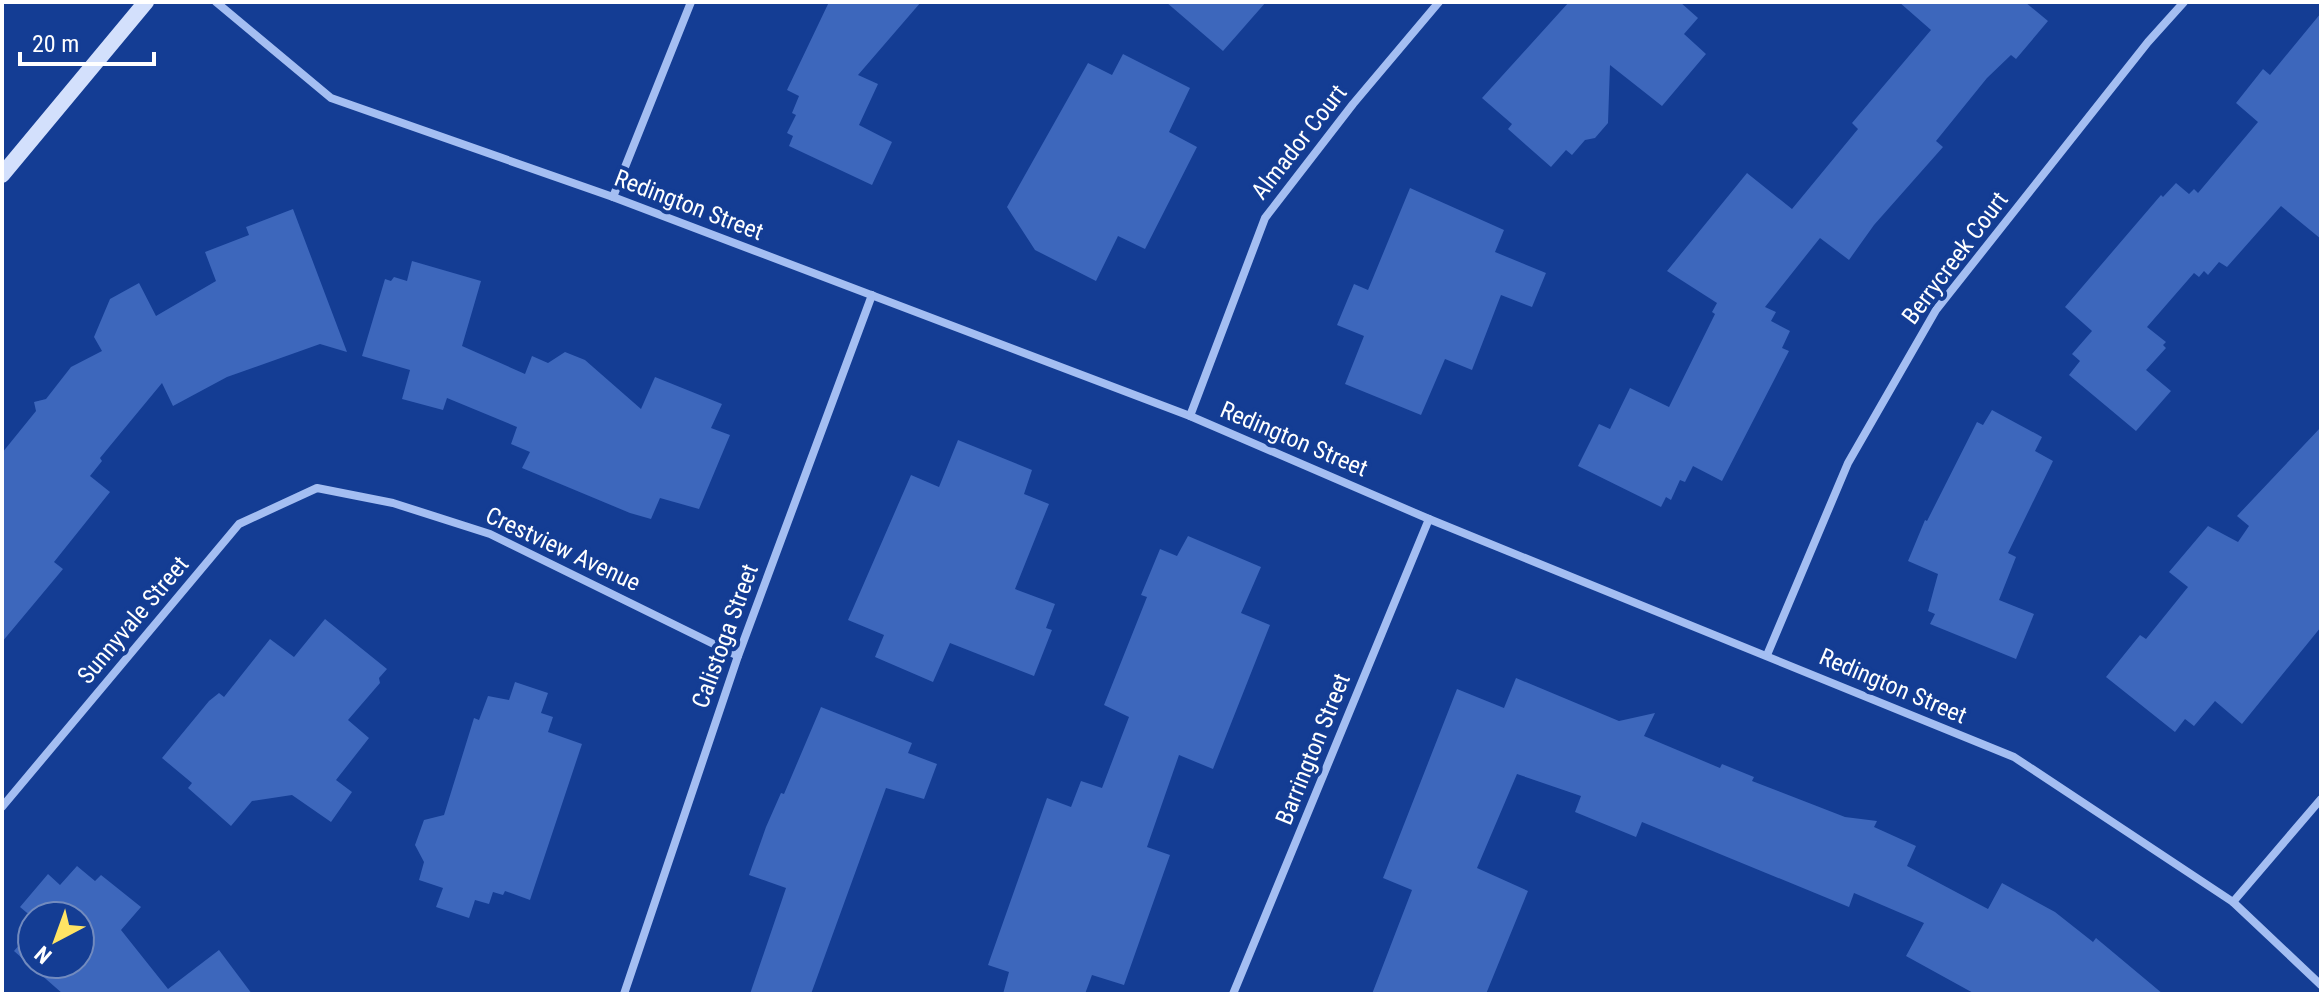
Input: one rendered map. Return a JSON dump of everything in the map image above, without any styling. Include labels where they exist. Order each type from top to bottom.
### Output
[{"type":"main road","points":[[2,175],[146,2]]},
{"type":"street","name":"Redington Street","points":[[216,2],[331,98],[613,197],[1190,416],[1429,519],[2014,757],[2233,902],[2321,985]]},
{"type":"street","points":[[613,197],[691,2]]},
{"type":"street","name":"Almador Court","points":[[1190,416],[1265,218],[1353,104],[1439,2]]},
{"type":"street","name":"Berrycreek Court","points":[[1767,655],[1848,463],[1936,310],[2148,42],[2184,2]]},
{"type":"street","name":"Calistoga Street","points":[[624,994],[738,656],[872,295]]},
{"type":"street","name":"Crestview Avenue","points":[[317,488],[393,503],[490,534],[738,656]]},
{"type":"street","name":"Sunnyvale Street","points":[[2,807],[239,524],[317,488]]},
{"type":"street","name":"Barrington Street","points":[[1233,994],[1429,519]]},
{"type":"street","points":[[2233,902],[2321,799]]},
{"type":"building","points":[[829,2],[921,2],[858,75],[878,84],[859,125],[892,142],[872,185],[789,146],[793,136],[787,133],[796,115],[792,113],[799,96],[787,90]]},
{"type":"building","points":[[1166,2],[1266,2],[1223,51]]},
{"type":"building","points":[[1569,2],[1680,2],[1698,18],[1684,34],[1706,54],[1662,106],[1610,65],[1608,123],[1595,138],[1585,140],[1572,155],[1566,150],[1551,167],[1508,129],[1512,124],[1482,98]]},
{"type":"building","points":[[1899,2],[2025,2],[2048,21],[2016,59],[2011,55],[1987,78],[1936,141],[1943,147],[1874,225],[1849,260],[1820,238],[1765,307],[1776,312],[1771,321],[1790,331],[1782,348],[1789,351],[1722,481],[1693,466],[1685,482],[1680,480],[1671,500],[1666,497],[1661,507],[1578,466],[1599,424],[1610,429],[1630,388],[1669,407],[1715,314],[1712,312],[1717,303],[1667,271],[1747,173],[1792,209],[1858,129],[1852,123],[1931,30]]},
{"type":"building","points":[[2321,13],[2321,239],[2281,206],[2227,267],[2219,262],[2208,275],[2204,271],[2199,277],[2194,273],[2147,327],[2166,342],[2163,345],[2166,348],[2146,370],[2171,391],[2136,431],[2069,375],[2080,361],[2072,354],[2092,331],[2065,307],[2161,195],[2163,197],[2176,183],[2189,194],[2194,189],[2198,193],[2258,122],[2236,103],[2263,69],[2270,75]]},
{"type":"building","points":[[1123,54],[1190,88],[1169,132],[1197,147],[1145,249],[1118,236],[1096,281],[1035,250],[1007,207],[1088,63],[1112,75]]},
{"type":"building","points":[[1410,188],[1504,230],[1495,252],[1546,273],[1532,307],[1501,295],[1472,370],[1445,359],[1421,415],[1345,384],[1364,336],[1337,325],[1354,284],[1368,290]]},
{"type":"building","points":[[293,209],[347,352],[320,344],[227,377],[173,406],[162,383],[100,458],[102,461],[90,476],[110,492],[54,562],[63,569],[2,642],[2,453],[36,411],[34,402],[46,399],[71,367],[102,351],[94,337],[110,299],[139,283],[156,316],[216,281],[205,252],[249,235],[246,227]]},
{"type":"building","points":[[412,261],[481,281],[462,346],[525,374],[532,356],[548,363],[565,352],[585,360],[641,409],[655,377],[722,404],[711,428],[730,435],[699,509],[660,498],[651,519],[630,513],[522,468],[530,452],[511,444],[517,427],[447,398],[443,410],[402,399],[410,370],[362,356],[385,279],[391,281],[394,277],[407,281]]},
{"type":"building","points":[[1992,410],[2042,437],[2035,451],[2053,461],[2008,553],[2016,557],[1999,600],[2034,614],[2016,659],[1930,624],[1935,614],[1928,611],[1938,574],[1908,561],[1925,520],[1977,422],[1983,425]]},
{"type":"building","points":[[2321,427],[2321,627],[2242,724],[2215,701],[2194,726],[2185,719],[2175,732],[2106,677],[2140,635],[2146,639],[2188,587],[2169,572],[2208,526],[2238,542],[2249,526],[2237,516]]},
{"type":"building","points":[[958,440],[1032,470],[1024,494],[1049,504],[1015,589],[1055,604],[1046,628],[1052,630],[1034,676],[950,643],[933,682],[875,657],[884,635],[848,620],[911,475],[939,487]]},
{"type":"building","points":[[1188,536],[1261,567],[1241,613],[1270,625],[1213,769],[1179,755],[1147,847],[1170,855],[1124,985],[1092,975],[1085,994],[1003,994],[1009,972],[988,965],[1047,798],[1071,807],[1081,781],[1102,788],[1129,717],[1104,705],[1147,597],[1141,595],[1160,549],[1177,556]]},
{"type":"building","points":[[325,619],[387,669],[379,678],[380,683],[348,720],[369,738],[336,780],[352,792],[331,822],[292,795],[252,801],[231,826],[188,788],[192,783],[162,758],[209,701],[219,693],[224,697],[270,639],[294,657]]},
{"type":"building","points":[[1516,678],[1619,721],[1655,713],[1644,736],[1720,768],[1722,764],[1754,777],[1752,781],[1845,817],[1877,821],[1874,827],[1916,846],[1907,866],[1988,909],[2002,883],[2055,912],[2093,942],[2096,938],[2163,994],[1975,994],[1906,956],[1924,923],[1854,893],[1849,907],[1642,822],[1636,837],[1575,812],[1581,796],[1517,774],[1477,868],[1528,891],[1486,994],[1372,994],[1412,890],[1383,878],[1457,689],[1504,708]]},
{"type":"building","points":[[515,682],[548,693],[541,713],[553,717],[548,732],[582,744],[530,900],[505,891],[503,895],[493,892],[489,904],[475,900],[469,918],[436,907],[443,888],[419,880],[424,862],[415,845],[424,820],[444,815],[474,718],[479,720],[488,696],[509,700]]},
{"type":"building","points":[[821,707],[912,743],[908,753],[937,764],[924,799],[886,788],[811,994],[750,994],[786,888],[749,875],[766,827],[781,793],[784,794]]},
{"type":"building","points":[[77,866],[95,881],[101,875],[141,907],[121,930],[168,989],[219,950],[252,994],[63,994],[47,980],[96,980],[96,900],[26,900],[48,874],[60,885]]}]
